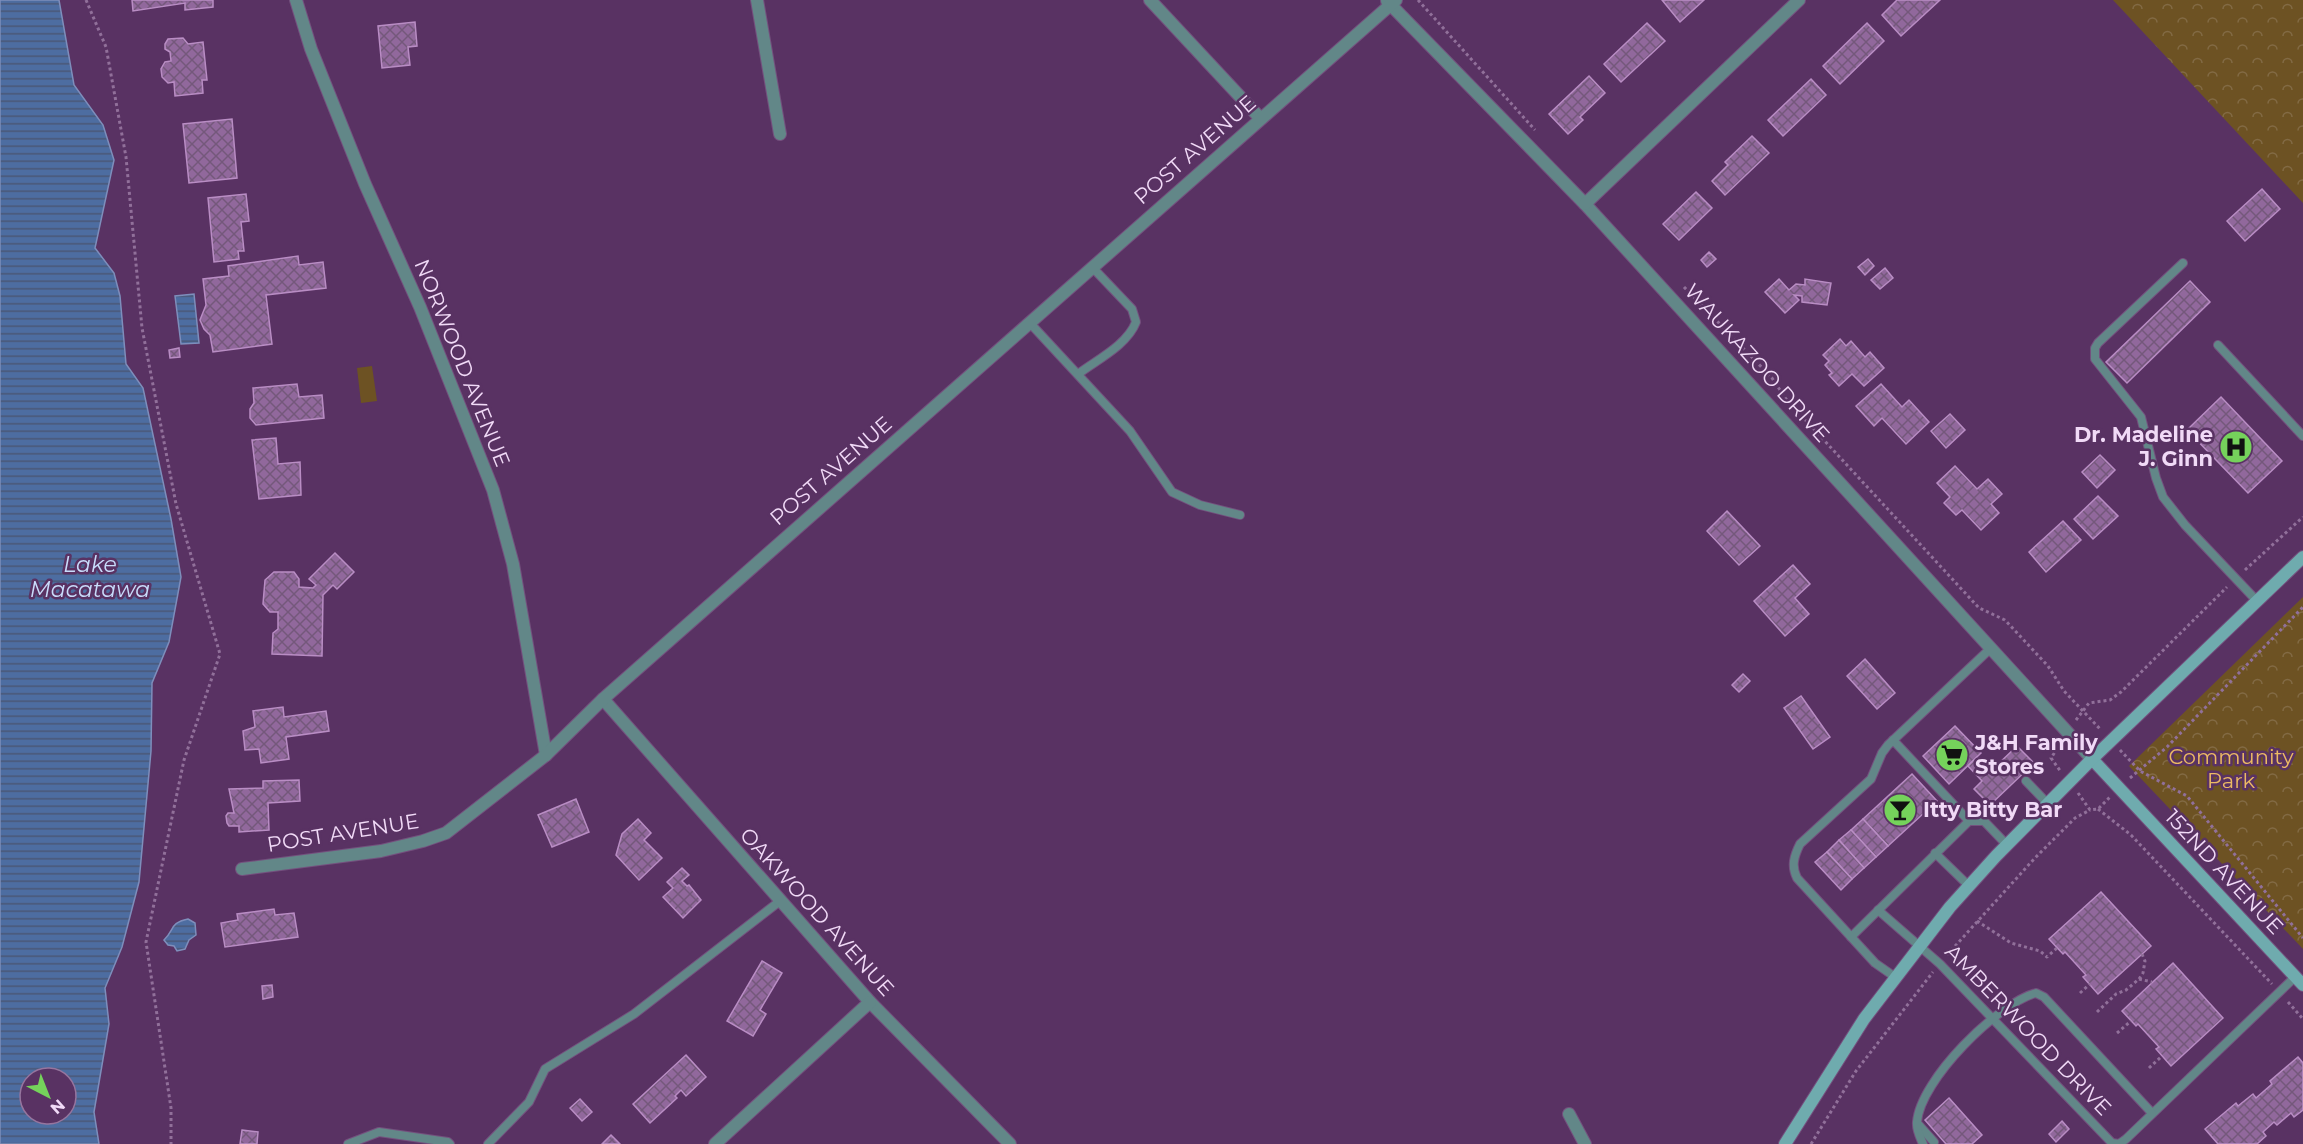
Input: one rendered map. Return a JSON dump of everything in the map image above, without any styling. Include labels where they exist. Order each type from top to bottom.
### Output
[{"type":"street","name":"NORWOOD AVENUE","points":[[296,0],[315,59],[365,184],[420,307],[493,490],[513,564],[546,755]]},
{"type":"street","points":[[756,0],[780,134]]},
{"type":"street","points":[[1150,0],[1260,118]]},
{"type":"street","points":[[1585,204],[1799,0]]},
{"type":"street","name":"POST AVENUE","points":[[242,869],[381,851],[446,833],[546,755],[603,699],[1391,2]]},
{"type":"street","name":"WAUKAZOO DRIVE","points":[[1391,2],[1585,204],[2092,759]]},
{"type":"street","points":[[1785,1144],[1857,1029],[1919,946],[1969,886],[2092,759],[2303,557]]},
{"type":"street","name":"OAKWOOD AVENUE","points":[[603,699],[870,1002],[1010,1144]]},
{"type":"street","name":"152ND AVENUE","points":[[2092,759],[2299,981]]},
{"type":"street","points":[[715,1144],[870,1002]]},
{"type":"street","points":[[1569,1114],[1585,1144]]},
{"type":"lane","points":[[2182,264],[2098,343],[2095,348],[2095,359],[2141,417],[2163,497],[2185,525],[2257,601]]},
{"type":"lane","points":[[1078,374],[1119,344],[1132,332],[1136,322],[1132,309],[1092,267]]},
{"type":"lane","points":[[1029,322],[1130,431],[1172,492],[1200,505],[1240,515]]},
{"type":"lane","points":[[2218,345],[2303,436]]},
{"type":"lane","points":[[1895,977],[1875,963],[1797,878],[1794,871],[1795,853],[1800,844],[1871,779],[1882,753],[1893,740],[1991,648]]},
{"type":"lane","points":[[1893,740],[1968,820],[1984,821],[2007,845]]},
{"type":"lane","points":[[2026,781],[2048,804]]},
{"type":"lane","points":[[1851,937],[1968,820]]},
{"type":"lane","points":[[1935,854],[1969,886]]},
{"type":"lane","points":[[488,1144],[529,1102],[545,1069],[634,1014],[780,901]]},
{"type":"lane","name":"AMBERWOOD DRIVE","points":[[1878,909],[1940,964],[2112,1143],[2119,1144],[2128,1141],[2152,1113],[2299,981]]},
{"type":"lane","points":[[1923,1144],[1917,1123],[1925,1098],[1939,1075],[1956,1053],[1992,1018],[2028,995],[2036,993],[2044,998],[2152,1113]]},
{"type":"lane","points":[[1917,1123],[1934,1142]]},
{"type":"lane","points":[[348,1144],[379,1132],[450,1144]]},
{"type":"path","points":[[86,0],[106,47],[126,157],[142,328],[176,504],[220,654],[184,760],[146,942],[171,1108],[171,1144]]},
{"type":"path","points":[[1418,0],[1540,135]]},
{"type":"path","points":[[1683,287],[1772,378],[1786,399],[1979,608],[2005,620],[2028,644],[2083,712],[2089,702],[2104,701],[2115,697],[2236,578],[2303,518]]},
{"type":"path","points":[[2135,773],[2167,747],[2303,607]]},
{"type":"path","points":[[2052,756],[2053,761]]},
{"type":"path","points":[[2132,762],[2138,769],[2187,796],[2303,938]]},
{"type":"path","points":[[1949,953],[2075,818],[2089,808],[2099,807],[2131,836],[2271,983]]},
{"type":"path","points":[[1977,921],[2011,943],[2040,951],[2047,957],[2057,948]]},
{"type":"path","points":[[2097,1011],[2116,994],[2126,990],[2139,979],[2145,961],[2142,954]]},
{"type":"path","points":[[1811,1144],[1856,1071],[1931,975]]},
{"type":"path","points":[[2139,979],[2152,982]]},
{"type":"path","points":[[2080,993],[2090,984]]},
{"type":"path","points":[[2286,1000],[2303,1019]]},
{"type":"path","points":[[2117,1034],[2131,1021]]},
{"type":"path","points":[[2149,1068],[2162,1056]]},
{"type":"green space","points":[[2113,0],[2303,0],[2303,203]]},
{"type":"green space","points":[[372,366],[377,401],[361,403],[357,368]]},
{"type":"green space","name":"Community Park","points":[[2303,597],[2303,949],[2129,766]]},
{"type":"water","name":"Lake Macatawa","points":[[0,0],[59,0],[74,85],[103,125],[114,160],[95,248],[114,273],[120,296],[126,364],[143,388],[181,577],[169,642],[152,683],[151,751],[139,882],[122,947],[105,988],[109,1024],[94,1112],[99,1144],[0,1144]]},
{"type":"water","points":[[194,294],[199,343],[181,344],[175,296]]},
{"type":"water","points":[[188,919],[195,923],[196,935],[189,940],[185,949],[177,951],[174,946],[168,945],[164,940],[175,925]]},
{"type":"building","points":[[132,0],[213,0],[213,7],[185,10],[185,3],[133,11]]},
{"type":"building","points":[[1662,0],[1704,0],[1680,22]]},
{"type":"building","points":[[1897,0],[1940,0],[1901,36],[1882,15]]},
{"type":"building","points":[[415,22],[417,46],[408,47],[410,65],[382,68],[378,26]]},
{"type":"building","points":[[1647,23],[1665,41],[1621,82],[1604,64]]},
{"type":"building","points":[[1867,23],[1884,41],[1840,84],[1823,66]]},
{"type":"building","points":[[183,38],[188,44],[203,42],[207,80],[202,80],[203,93],[175,96],[174,82],[168,83],[162,77],[161,69],[165,62],[171,61],[170,52],[165,49],[168,39]]},
{"type":"building","points":[[1589,76],[1605,93],[1580,117],[1583,120],[1568,134],[1549,114]]},
{"type":"building","points":[[1811,79],[1826,95],[1783,136],[1768,120]]},
{"type":"building","points":[[232,119],[237,178],[189,183],[183,124]]},
{"type":"building","points":[[1752,136],[1769,153],[1725,195],[1712,181],[1728,165],[1725,162]]},
{"type":"building","points":[[2262,189],[2280,209],[2245,241],[2227,221]]},
{"type":"building","points":[[1696,192],[1712,208],[1679,240],[1663,224]]},
{"type":"building","points":[[246,194],[249,221],[241,222],[244,251],[238,251],[239,259],[214,262],[208,198]]},
{"type":"building","points":[[1709,252],[1716,259],[1707,267],[1701,260]]},
{"type":"building","points":[[298,256],[299,265],[323,262],[326,288],[266,295],[272,344],[213,352],[210,335],[200,320],[206,305],[203,279],[229,276],[228,266]]},
{"type":"building","points":[[1868,259],[1874,266],[1865,275],[1858,267]]},
{"type":"building","points":[[1885,268],[1893,278],[1880,289],[1871,280]]},
{"type":"building","points":[[1779,279],[1789,290],[1796,284],[1805,285],[1805,279],[1831,283],[1827,305],[1802,302],[1802,296],[1794,295],[1799,300],[1785,313],[1765,292]]},
{"type":"building","points":[[2190,281],[2210,302],[2127,383],[2106,362]]},
{"type":"building","points":[[1840,339],[1846,346],[1851,341],[1865,357],[1870,352],[1884,368],[1864,386],[1852,374],[1839,386],[1829,375],[1832,373],[1825,365],[1829,361],[1823,355]]},
{"type":"building","points":[[179,348],[180,357],[170,358],[169,350]]},
{"type":"building","points":[[297,384],[299,397],[322,395],[324,418],[256,425],[250,418],[250,409],[254,403],[253,388]]},
{"type":"building","points":[[1881,384],[1902,407],[1909,400],[1929,422],[1906,444],[1882,418],[1874,426],[1856,406]]},
{"type":"building","points":[[2221,397],[2282,461],[2248,493],[2187,430]]},
{"type":"building","points":[[1950,414],[1965,430],[1946,448],[1931,431]]},
{"type":"building","points":[[276,438],[278,464],[300,462],[301,495],[259,499],[252,440]]},
{"type":"building","points":[[2100,455],[2115,470],[2097,488],[2082,472]]},
{"type":"building","points":[[1955,466],[1977,489],[1988,479],[2002,494],[1991,504],[1999,513],[1981,530],[1962,510],[1956,515],[1944,503],[1950,497],[1937,483]]},
{"type":"building","points":[[2098,496],[2118,516],[2093,539],[2074,519]]},
{"type":"building","points":[[1727,511],[1760,546],[1739,565],[1707,531]]},
{"type":"building","points":[[2063,521],[2081,540],[2046,572],[2029,552]]},
{"type":"building","points":[[335,553],[354,572],[337,589],[333,585],[323,595],[322,656],[272,654],[273,633],[278,629],[278,612],[270,612],[263,604],[265,580],[274,572],[294,572],[299,579],[299,587],[313,588],[316,585],[309,579]]},
{"type":"building","points":[[1793,565],[1810,584],[1795,598],[1809,614],[1785,636],[1754,601]]},
{"type":"building","points":[[1865,659],[1895,693],[1877,709],[1847,676]]},
{"type":"building","points":[[1743,674],[1750,681],[1739,692],[1732,685]]},
{"type":"building","points":[[1801,696],[1830,737],[1813,749],[1784,708]]},
{"type":"building","points":[[283,707],[284,717],[326,711],[329,731],[286,737],[289,759],[261,763],[259,749],[245,750],[243,731],[255,727],[253,711]]},
{"type":"building","name":"J&H Family Stores","points":[[1955,726],[1981,753],[1949,784],[1923,756]]},
{"type":"building","points":[[2017,746],[2034,763],[1990,805],[1974,789],[1982,781],[1968,766],[1977,757],[1991,771]]},
{"type":"building","name":"Itty Bitty Bar","points":[[1912,774],[1937,801],[1888,846],[1863,819]]},
{"type":"building","points":[[299,780],[300,801],[268,803],[269,830],[239,832],[239,826],[229,826],[227,823],[228,813],[234,813],[229,789],[263,788],[263,781]]},
{"type":"building","points":[[576,799],[589,832],[552,847],[538,815]]},
{"type":"building","points":[[638,819],[651,833],[644,840],[662,858],[639,880],[616,855],[622,834]]},
{"type":"building","points":[[1863,819],[1888,846],[1876,857],[1851,830]]},
{"type":"building","points":[[1851,830],[1876,857],[1864,868],[1839,840]]},
{"type":"building","points":[[1839,840],[1864,868],[1852,879],[1827,852]]},
{"type":"building","points":[[1827,852],[1852,879],[1841,890],[1815,862]]},
{"type":"building","points":[[682,868],[689,875],[682,881],[687,886],[689,885],[701,900],[683,918],[663,897],[673,888],[667,882]]},
{"type":"building","points":[[2101,892],[2151,946],[2098,994],[2083,977],[2086,975],[2065,952],[2063,954],[2049,939]]},
{"type":"building","points":[[274,909],[275,915],[294,913],[298,937],[225,947],[221,923],[238,920],[237,914]]},
{"type":"building","points":[[762,961],[782,973],[760,1010],[766,1014],[753,1036],[727,1021]]},
{"type":"building","points":[[2173,963],[2223,1018],[2171,1066],[2156,1049],[2159,1047],[2138,1024],[2136,1026],[2122,1011]]},
{"type":"building","points":[[272,985],[273,997],[263,999],[262,986]]},
{"type":"building","points":[[686,1055],[706,1077],[686,1096],[681,1090],[675,1096],[677,1098],[650,1123],[633,1104]]},
{"type":"building","points":[[2298,1057],[2303,1063],[2303,1110],[2294,1117],[2291,1113],[2277,1125],[2274,1122],[2263,1132],[2266,1136],[2257,1144],[2218,1144],[2205,1129],[2236,1103],[2238,1106],[2253,1094],[2256,1098],[2272,1084],[2270,1081]]},
{"type":"building","points":[[1949,1098],[1982,1135],[1972,1144],[1946,1144],[1925,1120]]},
{"type":"building","points":[[580,1099],[592,1112],[582,1121],[570,1108]]},
{"type":"building","points":[[2062,1121],[2069,1129],[2056,1142],[2049,1134]]},
{"type":"building","points":[[242,1130],[258,1132],[257,1144],[240,1144]]},
{"type":"building","points":[[611,1135],[620,1144],[602,1144]]},
{"type":"place","name":"Dr. Madeline J. Ginn","points":[[2236,447]]},
{"type":"place","name":"J&H Family Stores","points":[[1952,755]]},
{"type":"place","name":"Itty Bitty Bar","points":[[1900,810]]}]
